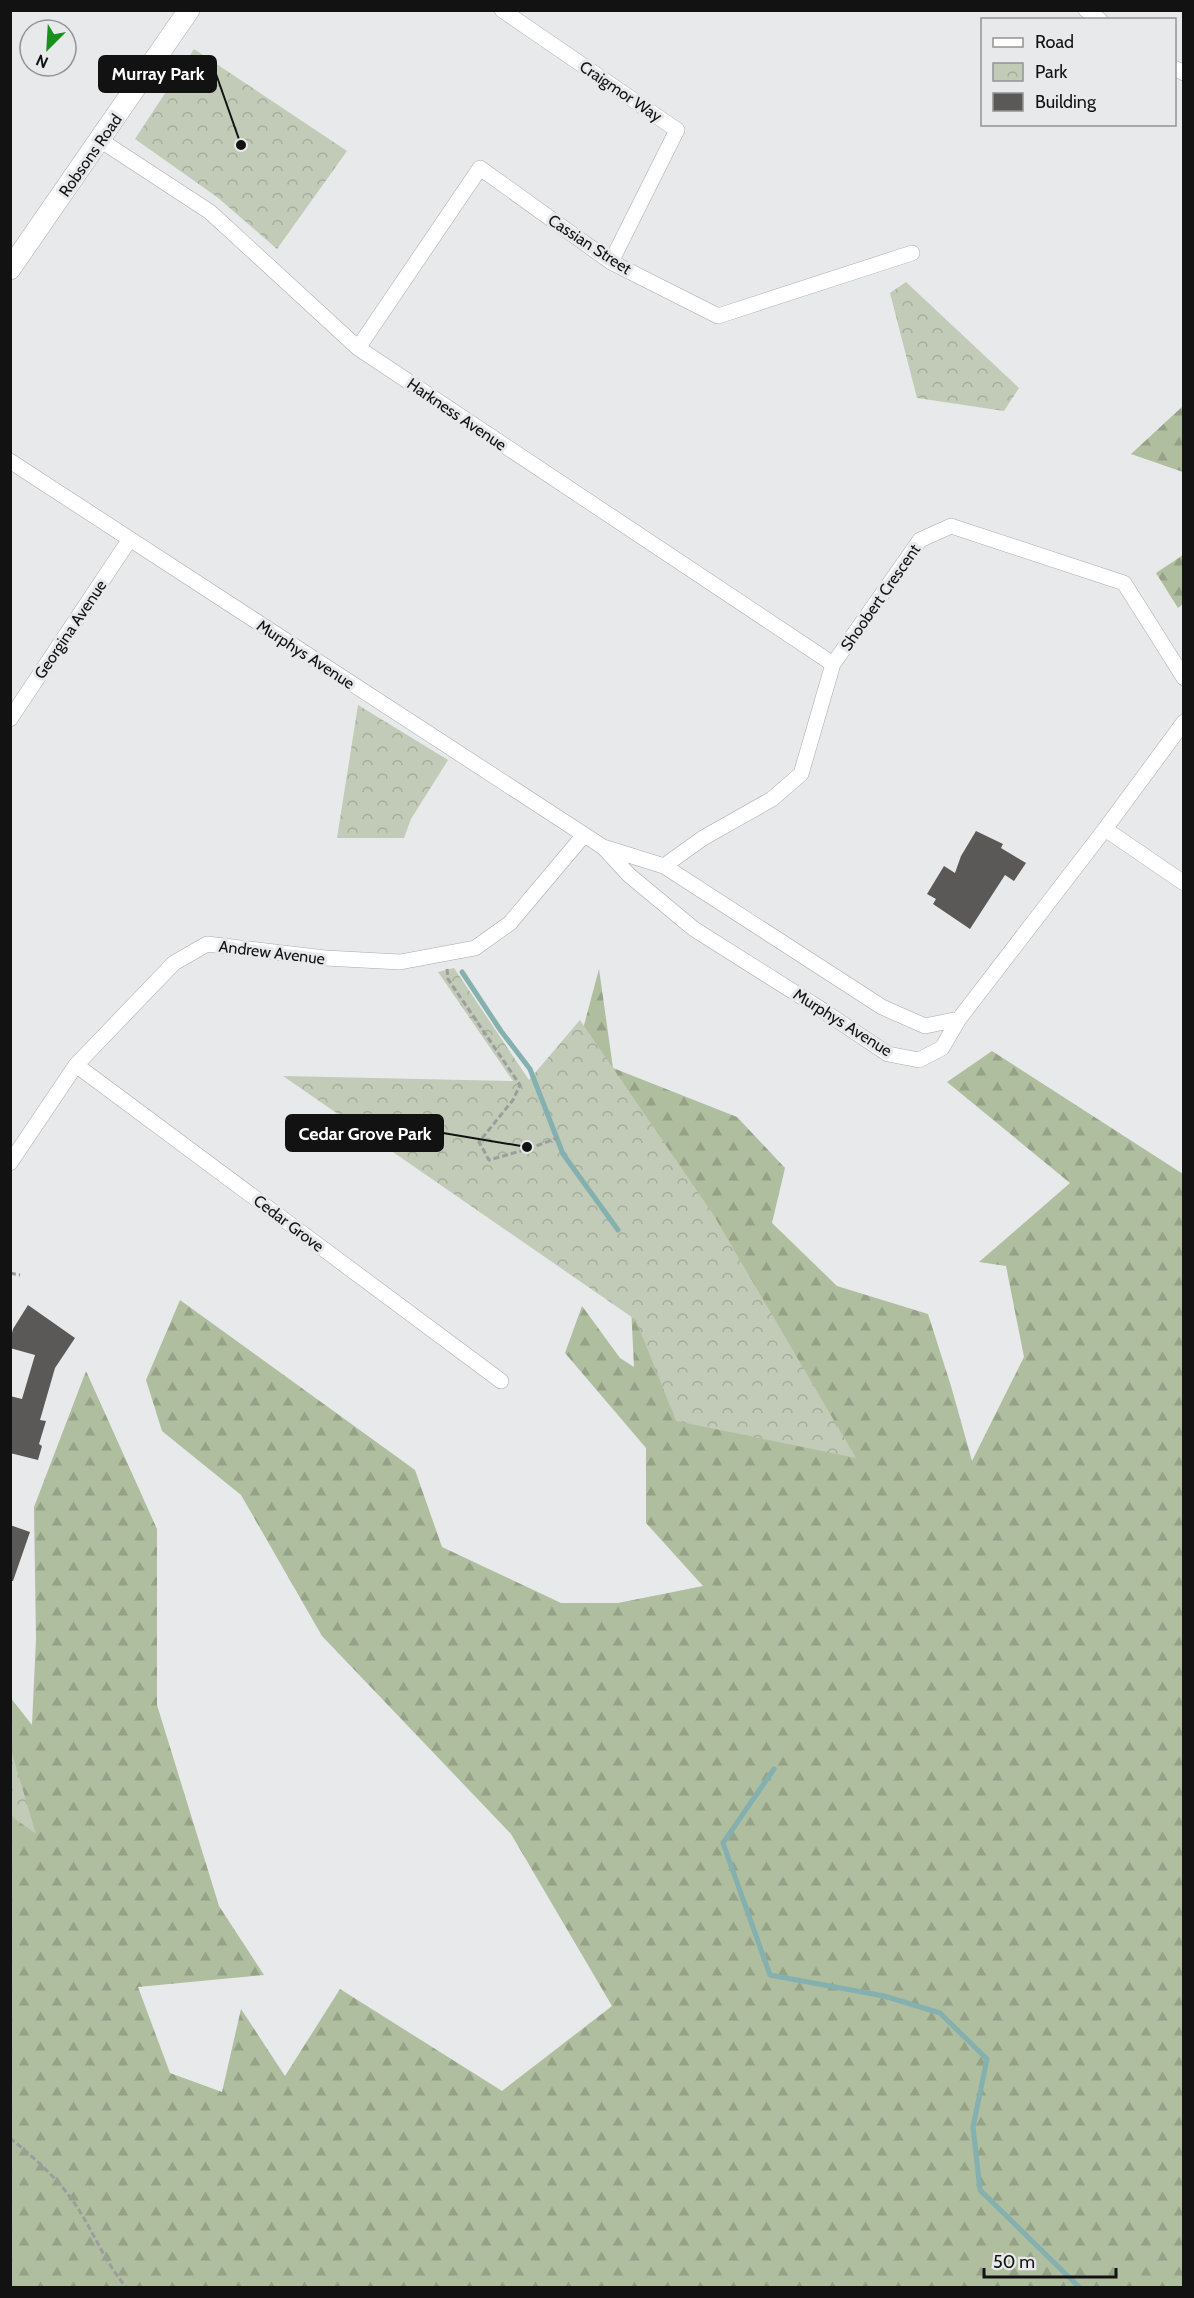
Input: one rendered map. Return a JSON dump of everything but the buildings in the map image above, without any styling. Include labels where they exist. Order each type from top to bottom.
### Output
[{"type":"main road","name":"Robsons Road","points":[[10,269],[189,10]]},
{"type":"street","name":"Craigmor Way","points":[[502,10],[677,130],[610,262]]},
{"type":"street","name":"Harkness Avenue","points":[[100,140],[210,212],[358,348],[833,664]]},
{"type":"street","name":"Cassian Street","points":[[358,348],[480,168],[610,262],[718,316],[912,253]]},
{"type":"street","name":"Murphys Avenue","points":[[10,461],[603,847],[629,875],[694,929],[888,1054],[920,1060],[942,1048],[959,1019]]},
{"type":"street","name":"Shoobert Crescent","points":[[664,866],[703,838],[772,799],[801,774],[833,664],[920,540],[951,526],[1124,583],[1184,678]]},
{"type":"street","name":"Georgina Avenue","points":[[10,719],[130,539]]},
{"type":"street","points":[[959,1019],[1106,829],[1184,722]]},
{"type":"street","points":[[1106,829],[1184,883]]},
{"type":"street","name":"Andrew Avenue","points":[[10,1163],[76,1065],[174,963],[207,944],[325,958],[400,962],[475,948],[510,923],[584,835]]},
{"type":"street","name":"Murphys Avenue","points":[[603,847],[664,866],[882,1007],[925,1026],[959,1019]]},
{"type":"street","name":"Cedar Grove","points":[[76,1065],[501,1381]]},
{"type":"path","points":[[446,952],[447,979],[520,1085],[513,1100],[479,1142],[489,1160],[557,1138]]},
{"type":"path","points":[[10,1273],[20,1275]]},
{"type":"path","points":[[10,2138],[70,2196],[115,2274],[127,2288]]},
{"type":"green space","points":[[194,49],[347,151],[277,249],[217,197],[135,139]]},
{"type":"green space","points":[[906,282],[1019,388],[1004,411],[917,398],[890,293]]},
{"type":"green space","points":[[1183,406],[1183,472],[1131,454]]},
{"type":"green space","points":[[1183,555],[1183,604],[1178,608],[1156,573]]},
{"type":"green space","points":[[358,705],[448,760],[411,819],[404,838],[337,838]]},
{"type":"green space","points":[[454,968],[529,1080],[580,1020],[713,1214],[856,1458],[676,1421],[636,1320],[283,1076],[513,1081],[438,972]]},
{"type":"green space","points":[[599,969],[613,1068],[737,1117],[785,1168],[772,1223],[837,1286],[928,1314],[972,1461],[1024,1357],[1006,1266],[979,1262],[1070,1183],[947,1082],[992,1051],[1183,1174],[1183,2287],[11,2287],[10,1697],[32,1725],[36,1639],[34,1507],[86,1371],[157,1529],[157,1705],[219,1906],[264,1975],[138,1987],[170,2073],[222,2092],[241,2009],[285,2076],[340,1989],[502,2091],[612,2006],[511,1834],[322,1636],[241,1495],[162,1431],[146,1380],[180,1300],[415,1470],[442,1547],[561,1603],[618,1603],[703,1586],[646,1523],[646,1448],[565,1353],[582,1306],[620,1358],[634,1367],[629,1264],[563,1104]]},
{"type":"green space","points":[[11,1750],[36,1834],[11,1816]]},
{"type":"waterway","points":[[462,972],[501,1031],[530,1069],[563,1154],[618,1230]]},
{"type":"waterway","points":[[774,1769],[723,1843],[770,1975],[884,1996],[940,2013],[987,2059],[973,2127],[980,2190],[1080,2288]]},
{"type":"place","name":"Murray Park","points":[[241,145]]},
{"type":"place","name":"Cedar Grove Park","points":[[527,1147]]}]
